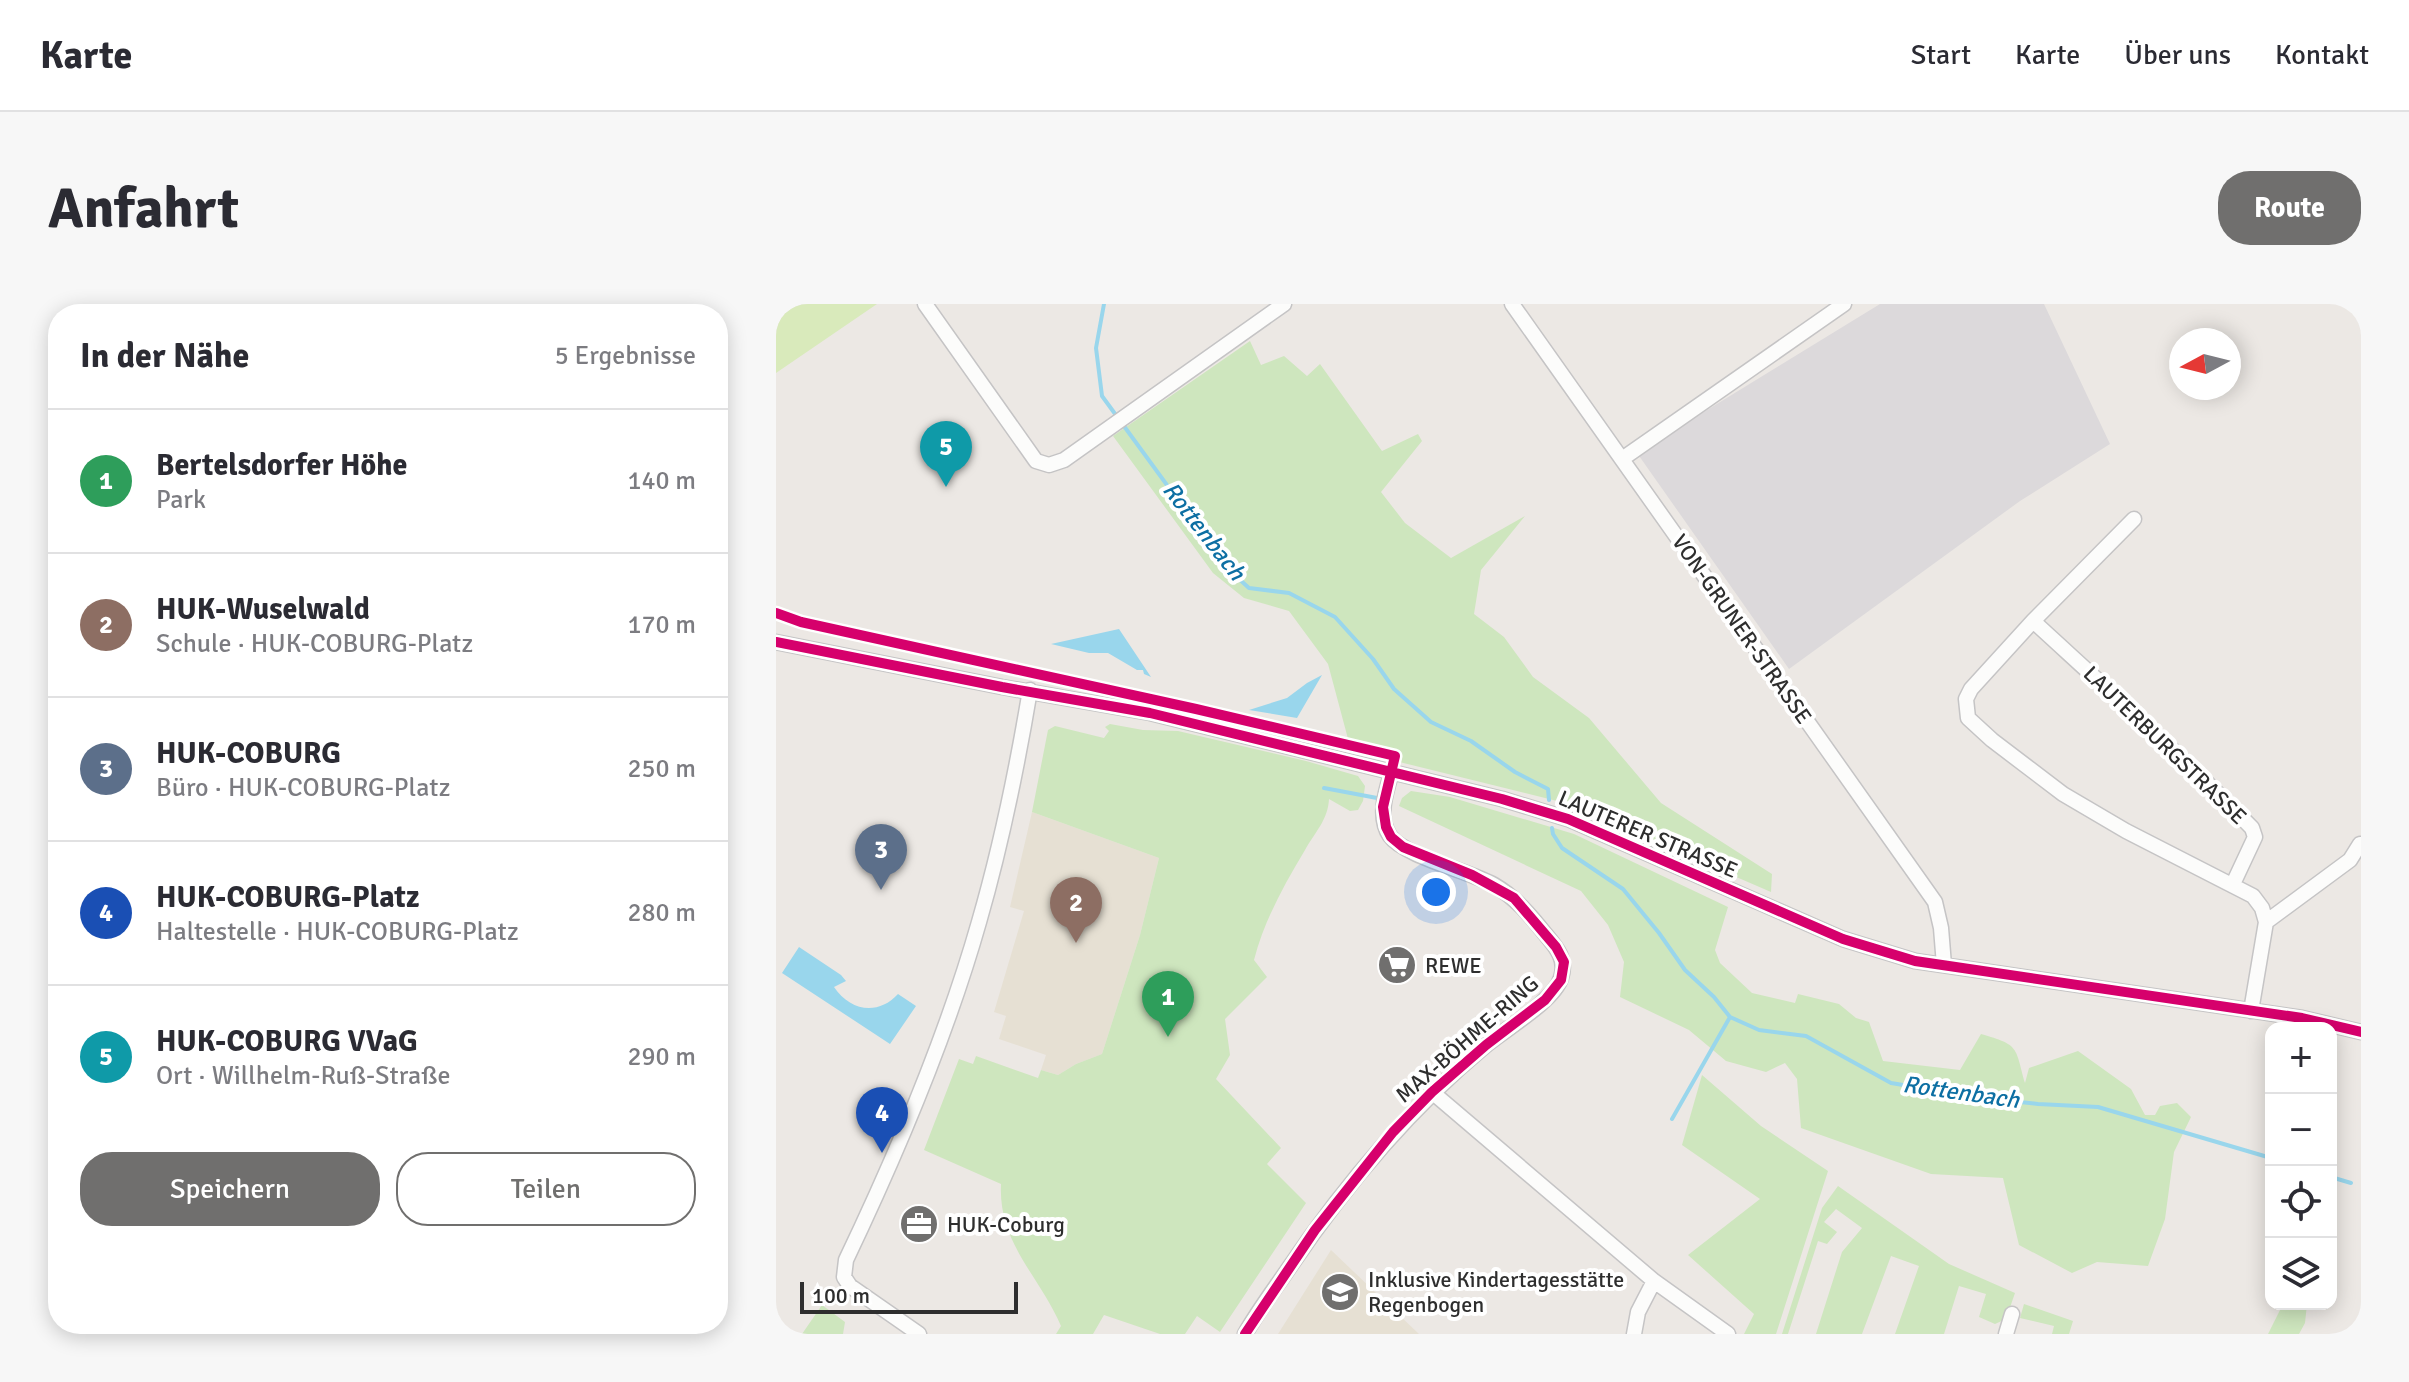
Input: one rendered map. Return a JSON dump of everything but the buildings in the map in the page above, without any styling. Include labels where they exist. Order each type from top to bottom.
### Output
[{"type":"street","points":[[925,304],[1036,461],[1049,465],[1064,460],[1284,304]]},
{"type":"street","name":"VON-GRUNER-STRASSE","points":[[1512,304],[1935,902],[1944,965]]},
{"type":"street","points":[[1622,459],[1844,304]]},
{"type":"street","points":[[2134,519],[1971,689],[1966,699],[1968,718],[2063,794],[2126,831],[2253,896],[2262,908],[2266,922],[2251,1011]]},
{"type":"street","name":"LAUTERBURGSTRASSE","points":[[2033,621],[2210,784],[2252,828],[2255,837],[2233,884]]},
{"type":"street","name":"LAUTERER STRASSE","points":[[776,642],[1150,713],[1392,771],[1568,819],[1843,939],[1915,961],[2251,1011],[2361,1032]]},
{"type":"street","points":[[919,1334],[850,1286],[844,1271],[846,1260],[930,1069],[958,988],[1001,837],[1030,690]]},
{"type":"street","name":"MAX-BÖHME-RING","points":[[1245,1334],[1332,1207],[1377,1151],[1432,1092],[1545,1000],[1561,980],[1564,962],[1514,898],[1472,875],[1403,847],[1391,837],[1383,807],[1392,771]]},
{"type":"street","points":[[2266,922],[2350,860],[2360,844]]},
{"type":"street","name":"MAX-BÖHME-RING","points":[[1432,1092],[1654,1281],[1728,1334]]},
{"type":"street","points":[[1634,1334],[1638,1312],[1654,1281]]},
{"type":"street","points":[[2006,1334],[2012,1314]]},
{"type":"shaded area","points":[[1880,304],[2044,304],[2110,444],[2020,501],[1789,669],[1637,453]]},
{"type":"shaded area","points":[[1032,812],[1159,858],[1140,935],[1102,1054],[1058,1075],[1041,1070],[1046,1055],[999,1039],[1006,1016],[994,1012],[1024,911],[1010,907]]},
{"type":"shaded area","name":"Inklusive Kindertagesstätte Regenbogen","points":[[1331,1250],[1419,1334],[1278,1334]]},
{"type":"green space","points":[[776,304],[877,304],[776,373]]},
{"type":"green space","points":[[1250,341],[1261,365],[1284,356],[1307,376],[1320,364],[1382,451],[1418,434],[1422,441],[1381,492],[1405,523],[1451,558],[1525,516],[1481,570],[1474,614],[1504,637],[1533,677],[1589,718],[1661,803],[1772,874],[1771,892],[1565,803],[1351,750],[1328,664],[1289,611],[1244,598],[1213,573],[1113,436]]},
{"type":"green space","points":[[1110,724],[1143,730],[1178,731],[1306,761],[1358,776],[1365,786],[1358,810],[1350,811],[1329,799],[1324,820],[1282,890],[1258,946],[1254,960],[1267,977],[1225,1019],[1230,1055],[1216,1079],[1281,1148],[1267,1164],[1306,1203],[1220,1332],[1197,1316],[1185,1334],[1160,1334],[1104,1315],[1093,1334],[1056,1334],[1061,1326],[1006,1224],[1001,1184],[924,1150],[959,1059],[973,1064],[976,1056],[1038,1078],[1041,1070],[1058,1075],[1102,1054],[1140,935],[1159,858],[1032,812],[1048,730],[1055,726],[1104,738],[1109,731],[1105,727]]},
{"type":"green space","points":[[1411,791],[1450,797],[1574,834],[1728,907],[1715,950],[1720,963],[1752,993],[1795,1003],[1798,994],[1839,1004],[1856,1018],[1869,1022],[1883,1061],[1960,1070],[1981,1034],[2003,1041],[2014,1049],[2025,1083],[2029,1068],[2078,1051],[2131,1089],[2145,1115],[2155,1115],[2160,1106],[2177,1103],[2191,1117],[2174,1152],[2165,1219],[2148,1266],[2097,1262],[2072,1273],[2019,1245],[2003,1178],[1931,1174],[1801,1128],[1797,1079],[1785,1063],[1766,1072],[1726,1061],[1689,1030],[1620,997],[1624,962],[1608,925],[1581,891],[1399,806],[1402,798]]},
{"type":"green space","points":[[1702,1075],[1761,1126],[1828,1171],[1776,1334],[1744,1334],[1754,1314],[1688,1255],[1760,1199],[1682,1145]]},
{"type":"green space","points":[[1838,1186],[1949,1264],[2015,1293],[2006,1319],[1995,1324],[1979,1317],[1986,1294],[1959,1286],[1944,1334],[1895,1334],[1919,1266],[1891,1256],[1862,1334],[1816,1334],[1842,1252],[1862,1228],[1836,1209],[1824,1222],[1837,1232],[1827,1244],[1818,1241],[1788,1334],[1782,1334],[1822,1208]]},
{"type":"green space","points":[[2024,1304],[2073,1321],[2069,1334],[2052,1334],[2054,1326],[2020,1318]]},
{"type":"green space","points":[[822,1305],[845,1322],[843,1334],[802,1334]]},
{"type":"green space","points":[[2280,1310],[2306,1310],[2305,1323],[2299,1334],[2268,1334]]},
{"type":"water","points":[[1119,629],[1151,677],[1108,653],[1089,653],[1051,644]]},
{"type":"water","points":[[1322,675],[1297,718],[1249,710],[1287,698]]},
{"type":"water","points":[[799,947],[841,975],[846,981],[834,987],[856,1006],[882,1006],[898,994],[916,1006],[890,1044],[782,973]]},
{"type":"waterway","name":"Rottenbach","points":[[1104,304],[1096,348],[1102,396],[1229,570],[1249,588],[1289,593],[1335,617],[1373,659],[1394,689],[1431,722],[1471,741],[1515,772],[1548,789],[1549,800]]},
{"type":"waterway","name":"Rottenbach","points":[[1324,788],[1377,798]]},
{"type":"waterway","name":"Rottenbach","points":[[1552,828],[1562,848],[1623,889],[1685,970],[1730,1017],[1759,1030],[1806,1036],[1891,1083],[1982,1098],[2098,1107],[2265,1156]]},
{"type":"waterway","points":[[1672,1119],[1730,1017]]},
{"type":"waterway","name":"Rottenbach","points":[[2337,1179],[2351,1183]]},
{"type":"cycle path","points":[[776,613],[801,622],[1395,756],[1383,807],[1391,837],[1403,847],[1472,875],[1514,898],[1556,947],[1564,962],[1561,980],[1545,1000],[1486,1045],[1432,1092],[1393,1132],[1315,1230],[1245,1334]]},
{"type":"cycle path","points":[[776,642],[1150,713],[1502,799],[1568,819],[1843,939],[1915,961],[2302,1018],[2361,1032]]},
{"type":"place","name":"HUK-COBURG VVaG","points":[[946,487]]},
{"type":"place","name":"HUK-COBURG","points":[[881,890]]},
{"type":"place","name":"HUK-Wuselwald","points":[[1076,943]]},
{"type":"place","name":"REWE","points":[[1397,965]]},
{"type":"place","name":"Bertelsdorfer Höhe","points":[[1168,1037]]},
{"type":"place","name":"HUK-COBURG-Platz","points":[[882,1153]]},
{"type":"place","name":"HUK-Coburg","points":[[919,1224]]},
{"type":"place","name":"Inklusive Kindertagesstätte Regenbogen","points":[[1340,1292]]}]
